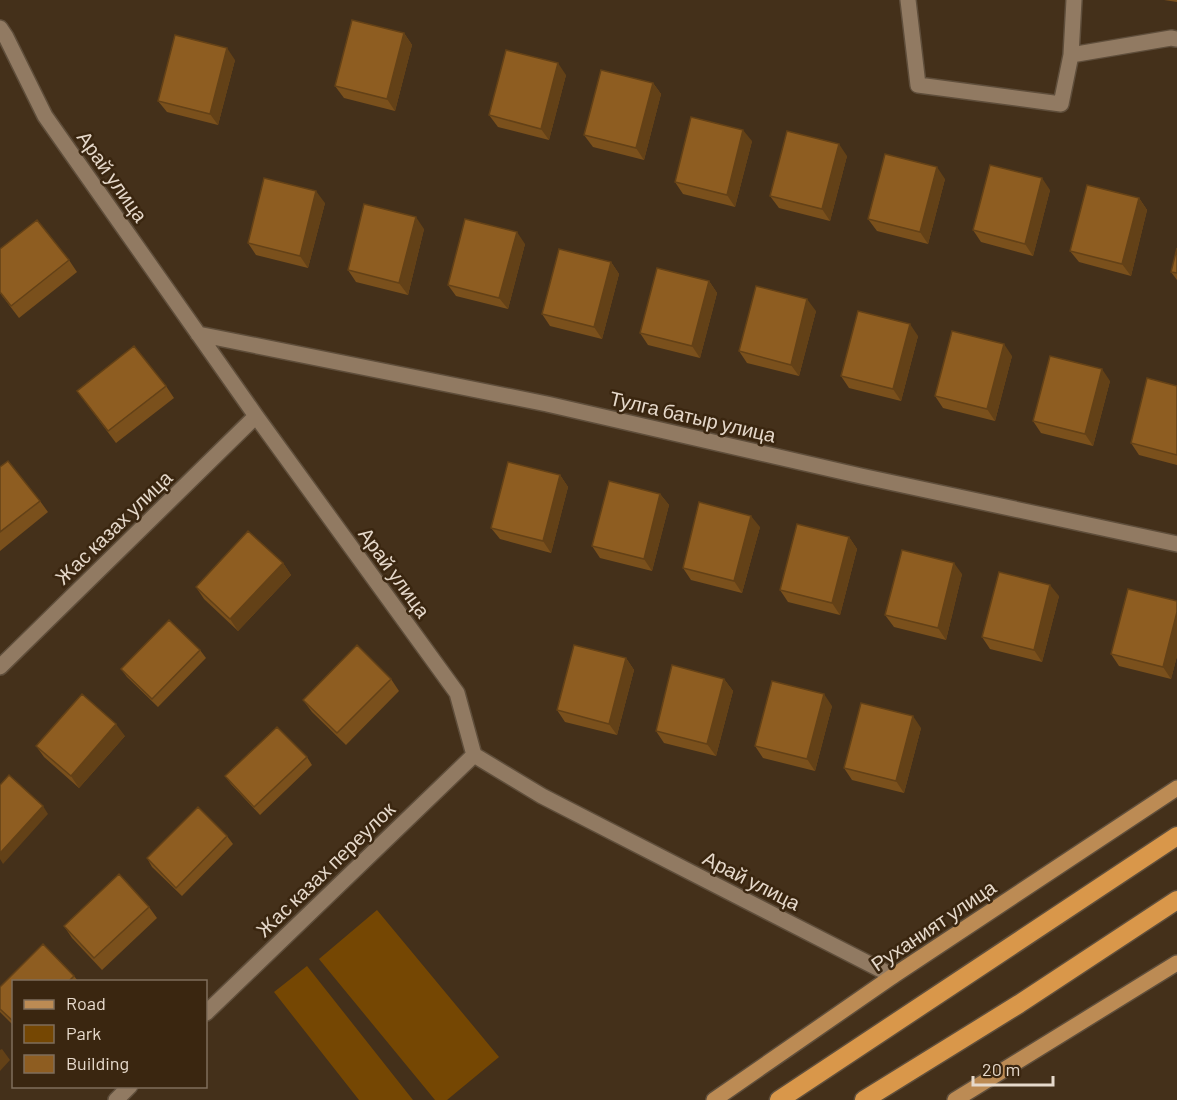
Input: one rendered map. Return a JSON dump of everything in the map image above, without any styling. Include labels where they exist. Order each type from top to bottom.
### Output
[{"type":"highway","points":[[779,1100],[1177,836]]},
{"type":"highway","points":[[864,1100],[1019,1004],[1177,900]]},
{"type":"main road","name":"Руханият улица","points":[[714,1100],[893,976],[1177,788]]},
{"type":"main road","points":[[955,1100],[1177,963]]},
{"type":"street","points":[[908,0],[918,85],[1061,104],[1071,55],[1074,0]]},
{"type":"street","name":"Арай улица","points":[[0,28],[45,116],[256,416],[457,693],[474,755],[542,796],[893,976]]},
{"type":"street","points":[[1071,55],[1171,38],[1177,39]]},
{"type":"street","name":"Тулга батыр улица","points":[[198,334],[547,404],[861,476],[1177,544]]},
{"type":"street","name":"Жас казах улица","points":[[0,667],[256,416]]},
{"type":"street","name":"Жас казах переулок","points":[[207,1013],[474,755]]},
{"type":"street","points":[[116,1100],[128,1088]]},
{"type":"green space","points":[[377,910],[499,1057],[447,1100],[435,1100],[319,959]]},
{"type":"green space","points":[[307,966],[413,1100],[359,1100],[274,992]]},
{"type":"building","points":[[352,20],[404,33],[387,99],[335,86]]},
{"type":"building","points":[[175,35],[227,48],[210,114],[158,101]]},
{"type":"building","points":[[506,50],[558,63],[541,129],[489,115]]},
{"type":"building","points":[[601,70],[653,83],[636,148],[584,135]]},
{"type":"building","points":[[691,117],[743,130],[727,195],[675,182]]},
{"type":"building","points":[[787,131],[839,144],[822,209],[770,196]]},
{"type":"building","points":[[885,154],[937,167],[920,232],[868,219]]},
{"type":"building","points":[[990,165],[1042,178],[1025,244],[973,230]]},
{"type":"building","points":[[264,178],[316,191],[300,256],[248,243]]},
{"type":"building","points":[[1087,185],[1139,198],[1122,264],[1070,251]]},
{"type":"building","points":[[364,204],[416,217],[399,283],[348,270]]},
{"type":"building","points":[[465,219],[517,232],[499,298],[448,285]]},
{"type":"building","points":[[37,220],[69,260],[11,306],[0,292],[0,249]]},
{"type":"building","points":[[1177,248],[1177,273],[1171,272]]},
{"type":"building","points":[[559,249],[611,262],[594,327],[542,314]]},
{"type":"building","points":[[657,268],[709,281],[692,346],[640,333]]},
{"type":"building","points":[[756,286],[807,299],[791,365],[739,351]]},
{"type":"building","points":[[858,311],[910,324],[893,389],[841,376]]},
{"type":"building","points":[[952,331],[1004,344],[987,409],[935,396]]},
{"type":"building","points":[[134,346],[166,386],[108,431],[77,391]]},
{"type":"building","points":[[1050,356],[1102,369],[1085,434],[1033,421]]},
{"type":"building","points":[[1147,378],[1177,386],[1177,455],[1131,443]]},
{"type":"building","points":[[8,461],[40,501],[0,532],[0,467]]},
{"type":"building","points":[[508,462],[560,475],[543,541],[491,528]]},
{"type":"building","points":[[609,481],[660,494],[644,559],[592,546]]},
{"type":"building","points":[[699,502],[751,516],[734,581],[683,568]]},
{"type":"building","points":[[797,524],[849,537],[832,603],[780,590]]},
{"type":"building","points":[[248,531],[283,563],[230,619],[196,587]]},
{"type":"building","points":[[902,550],[954,563],[938,628],[885,615]]},
{"type":"building","points":[[999,572],[1050,585],[1034,650],[982,637]]},
{"type":"building","points":[[1128,589],[1177,601],[1177,612],[1163,667],[1111,654]]},
{"type":"building","points":[[169,620],[200,650],[152,699],[121,669]]},
{"type":"building","points":[[357,645],[391,679],[337,733],[303,700]]},
{"type":"building","points":[[574,645],[626,658],[609,724],[557,710]]},
{"type":"building","points":[[672,665],[724,679],[707,744],[656,731]]},
{"type":"building","points":[[772,681],[824,694],[807,759],[755,746]]},
{"type":"building","points":[[82,694],[116,724],[71,776],[36,746]]},
{"type":"building","points":[[861,703],[913,716],[896,781],[844,768]]},
{"type":"building","points":[[277,727],[307,757],[254,807],[225,776]]},
{"type":"building","points":[[9,775],[43,806],[0,853],[0,785]]},
{"type":"building","points":[[198,807],[227,836],[176,888],[147,858]]},
{"type":"building","points":[[119,874],[149,907],[94,958],[64,926]]},
{"type":"building","points":[[43,944],[74,976],[70,980],[12,980],[12,1020],[0,1009],[0,987]]}]
